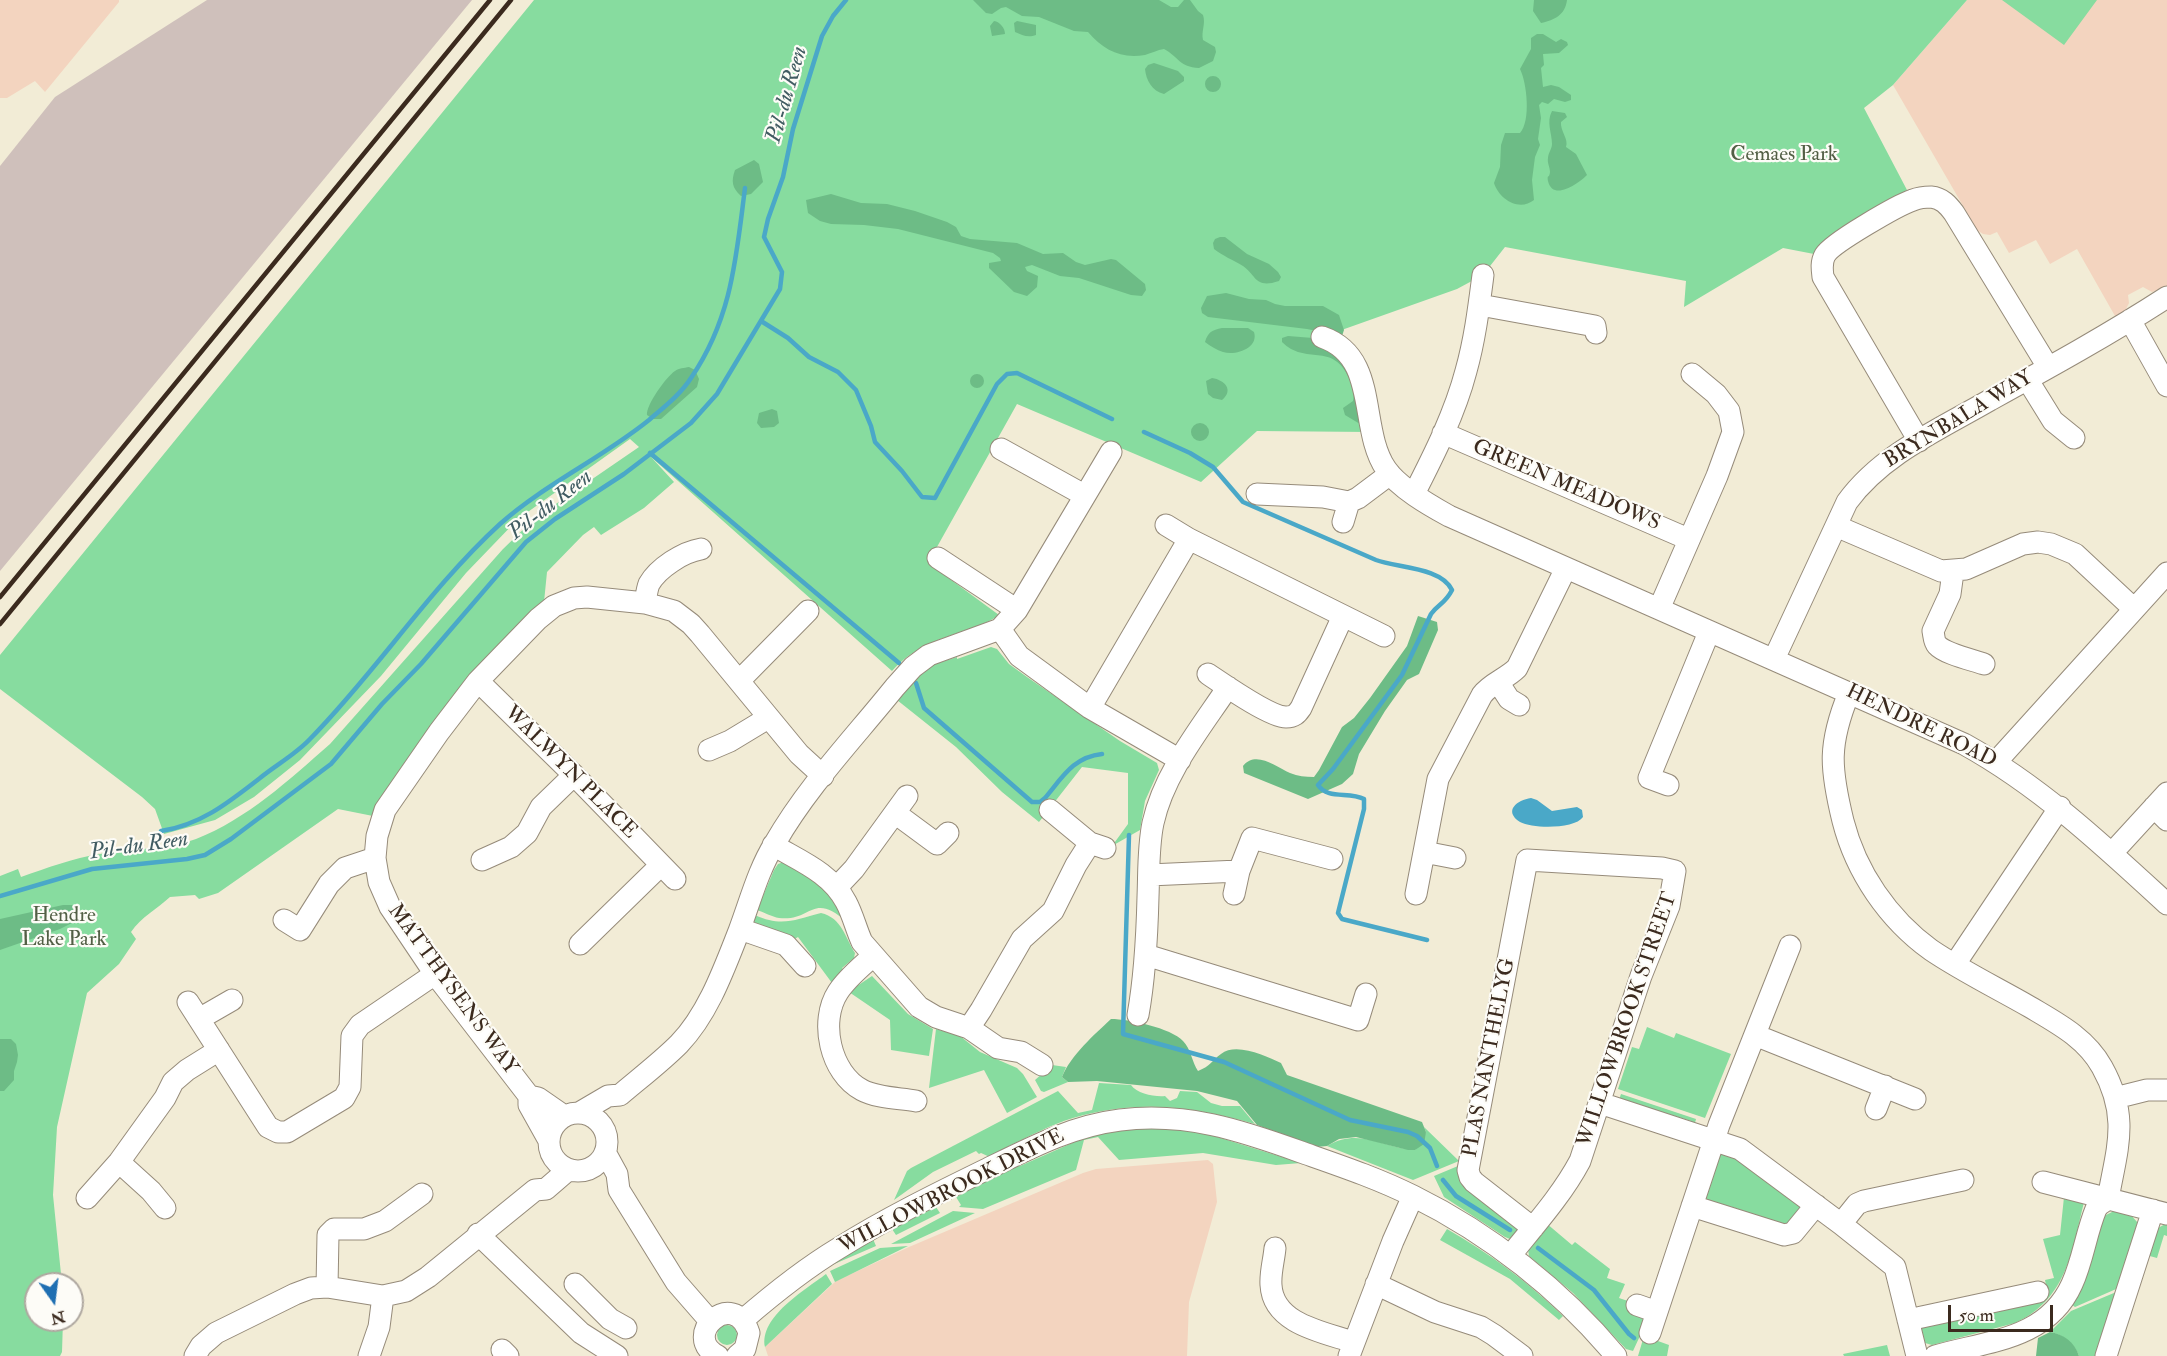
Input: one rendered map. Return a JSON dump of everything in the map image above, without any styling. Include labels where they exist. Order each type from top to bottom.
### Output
[{"type":"street","points":[[1919,441],[1823,278],[1821,267],[1823,260],[1826,253],[1838,242],[1912,200],[1932,197],[1939,199],[1954,213],[2048,367]]},
{"type":"street","points":[[1414,494],[1443,433],[1467,370],[1480,305],[1483,274]]},
{"type":"street","name":"BRYNBALA WAY","points":[[1774,659],[1847,502],[1859,485],[1884,463],[1919,441],[2167,297]]},
{"type":"street","points":[[1480,305],[1595,326],[1596,333]]},
{"type":"street","points":[[2130,320],[2167,386]]},
{"type":"street","points":[[1257,494],[1323,497],[1349,502],[1390,474],[1377,449],[1367,402],[1353,362],[1342,346],[1322,337]]},
{"type":"street","points":[[1659,609],[1733,432],[1729,411],[1716,394],[1692,374]]},
{"type":"street","points":[[2027,379],[2053,421],[2074,438]]},
{"type":"street","name":"GREEN MEADOWS","points":[[1443,433],[1688,539]]},
{"type":"street","points":[[1001,450],[1084,495]]},
{"type":"street","points":[[195,1356],[201,1346],[216,1333],[311,1288],[327,1287],[383,1296],[406,1291],[428,1277],[478,1234],[535,1190],[546,1190],[575,1170],[597,1165],[605,1152],[607,1139],[604,1129],[620,1095],[680,1042],[702,1012],[740,929],[757,880],[773,845],[788,820],[913,667],[929,655],[1000,629],[1017,610],[1111,452]]},
{"type":"street","name":"HENDRE ROAD","points":[[1390,474],[1414,494],[1449,516],[1964,744],[1996,762],[2060,807],[2167,904]]},
{"type":"street","points":[[1343,522],[1349,502]]},
{"type":"street","points":[[1166,525],[1384,636]]},
{"type":"street","points":[[1836,526],[1941,571],[1953,572],[1978,564],[2023,544],[2038,542],[2051,544],[2075,554],[2134,609]]},
{"type":"street","points":[[1090,708],[1190,539]]},
{"type":"street","points":[[645,603],[649,584],[656,577],[675,559],[691,550],[700,549]]},
{"type":"street","points":[[938,558],[1017,610]]},
{"type":"street","points":[[1416,894],[1435,792],[1442,768],[1482,695],[1488,688],[1517,668],[1566,568]]},
{"type":"street","points":[[1953,572],[1950,594],[1934,631],[1936,645],[1943,650],[1984,664]]},
{"type":"street","points":[[1996,762],[2167,573]]},
{"type":"street","name":"MATTHYSENS WAY","points":[[619,1190],[553,1159],[549,1144],[529,1106],[529,1096],[435,974],[390,907],[379,882],[375,858],[377,836],[385,810],[438,732],[478,681],[538,619],[562,602],[587,597],[645,603],[674,611],[683,616],[799,754],[823,776]]},
{"type":"street","points":[[739,681],[808,611]]},
{"type":"street","points":[[1208,674],[1277,716],[1297,714],[1343,616]]},
{"type":"street","points":[[1000,629],[1019,656],[1090,708],[1180,760]]},
{"type":"street","points":[[1668,785],[1649,778],[1709,632]]},
{"type":"street","name":"WALWYN PLACE","points":[[478,681],[668,872],[592,940]]},
{"type":"street","points":[[1498,682],[1509,699],[1519,705]]},
{"type":"street","points":[[1138,1016],[1146,955],[1149,849],[1153,822],[1162,795],[1180,760],[1228,687]]},
{"type":"street","points":[[1850,693],[1835,732],[1833,749],[1837,796],[1853,851],[1864,875],[1906,929],[1931,950],[2065,1028],[2092,1051],[2103,1067],[2115,1098],[2121,1133],[2108,1199],[2096,1209],[2072,1285],[2062,1303],[2047,1318],[2018,1334],[1935,1356]]},
{"type":"street","points":[[709,750],[730,741],[768,717]]},
{"type":"street","points":[[495,860],[528,833],[541,807],[574,775]]},
{"type":"street","points":[[837,887],[854,869],[901,805],[937,844],[948,833]]},
{"type":"street","points":[[1955,964],[2060,807]]},
{"type":"street","points":[[2112,853],[2163,807]]},
{"type":"street","points":[[969,1028],[1022,939],[1053,911],[1076,865],[1097,845],[1050,810]]},
{"type":"street","points":[[1234,894],[1239,871],[1252,838],[1332,859]]},
{"type":"street","points":[[773,845],[821,873],[837,887],[854,917],[862,942],[919,1007],[936,1017],[969,1028],[998,1048],[1021,1052],[1042,1065]]},
{"type":"street","points":[[1424,852],[1455,858]]},
{"type":"street","points":[[284,920],[300,930],[329,884],[345,868],[375,858]]},
{"type":"street","name":"WILLOWBROOK STREET","points":[[1510,1256],[1577,1168],[1587,1146],[1641,976],[1669,906],[1675,865],[1662,868],[1527,860]]},
{"type":"street","name":"PLAS NANTHELYG","points":[[1527,860],[1468,1170],[1474,1182],[1533,1228]]},
{"type":"street","points":[[1149,875],[1239,871]]},
{"type":"street","points":[[740,929],[786,945],[805,966]]},
{"type":"street","points":[[1650,1333],[1647,1308],[1692,1206],[1713,1140],[1790,946]]},
{"type":"street","points":[[1146,955],[1358,1020],[1366,994]]},
{"type":"street","points":[[873,956],[846,981],[833,1000],[828,1026],[835,1058],[841,1071],[861,1090],[916,1101]]},
{"type":"street","points":[[231,1000],[194,1010],[268,1128],[286,1132],[344,1098],[350,1087],[352,1036],[360,1025],[435,974]]},
{"type":"street","points":[[1755,1035],[1915,1099]]},
{"type":"street","points":[[87,1198],[101,1185],[119,1162],[174,1082],[187,1070],[219,1050]]},
{"type":"street","points":[[1876,1109],[1885,1086]]},
{"type":"street","points":[[2115,1098],[2147,1090],[2167,1090]]},
{"type":"street","points":[[535,1190],[549,1144],[551,1129],[572,1114],[608,1096],[620,1095]]},
{"type":"street","name":"MATTHYSENS WAY","points":[[529,1096],[572,1114],[590,1115],[604,1129]]},
{"type":"street","points":[[1600,1103],[1740,1149],[1895,1267],[1917,1356]]},
{"type":"street","name":"WILLOWBROOK DRIVE","points":[[743,1320],[790,1280],[859,1235],[946,1189],[1046,1141],[1100,1123],[1158,1118],[1204,1122],[1293,1149],[1413,1196],[1460,1222],[1510,1256],[1569,1306],[1616,1356]]},
{"type":"street","points":[[605,1152],[617,1174],[619,1190],[675,1282],[710,1321]]},
{"type":"street","points":[[119,1162],[151,1191],[165,1208]]},
{"type":"street","points":[[1841,1224],[1857,1204],[1864,1201],[1963,1180]]},
{"type":"street","points":[[2043,1182],[2160,1212],[2106,1356]]},
{"type":"street","points":[[327,1287],[328,1235],[334,1229],[364,1229],[385,1221],[422,1194]]},
{"type":"street","points":[[1275,1248],[1271,1285],[1278,1306],[1286,1316],[1296,1322],[1351,1349],[1413,1196]]},
{"type":"street","points":[[1692,1206],[1784,1235],[1793,1233],[1816,1205]]},
{"type":"street","points":[[478,1234],[555,1309],[593,1342],[617,1356]]},
{"type":"street","points":[[575,1284],[618,1324],[593,1342]]},
{"type":"street","points":[[1376,1284],[1435,1312],[1481,1327],[1510,1352]]},
{"type":"street","points":[[1908,1320],[2038,1292]]},
{"type":"street","points":[[369,1356],[379,1327],[383,1296]]},
{"type":"street","points":[[712,1355],[705,1342],[705,1333],[710,1321],[728,1313],[743,1320],[747,1325],[749,1338],[741,1355]]},
{"type":"shaded area","points":[[0,0],[119,0],[119,2],[45,92],[35,81],[7,98],[0,98]]},
{"type":"shaded area","points":[[207,0],[472,0],[0,571],[0,166],[55,97]]},
{"type":"shaded area","points":[[1967,0],[2167,0],[2167,286],[2152,292],[2143,287],[2128,295],[2129,303],[2125,311],[2115,316],[2077,249],[2050,264],[2036,240],[2009,253],[1997,232],[1990,235],[1977,230],[1893,85]]},
{"type":"shaded area","points":[[1208,1160],[1213,1164],[1217,1202],[1189,1302],[1187,1356],[768,1356],[765,1347],[836,1281],[909,1247],[1096,1169]]},
{"type":"green space","points":[[534,0],[1967,0],[1893,85],[1864,108],[1907,190],[1842,227],[1820,245],[1814,254],[1783,248],[1684,307],[1686,281],[1505,247],[1483,275],[1457,289],[1336,332],[1370,432],[1257,431],[1201,482],[1017,404],[928,563],[999,615],[992,620],[918,650],[892,671],[651,457],[674,482],[644,508],[601,535],[594,527],[583,535],[547,572],[544,602],[459,691],[385,791],[374,809],[373,816],[338,809],[218,893],[199,899],[195,895],[170,897],[135,927],[131,932],[136,939],[119,964],[87,993],[57,1127],[53,1195],[61,1272],[24,1272],[24,1332],[63,1332],[60,1356],[0,1356],[0,876],[18,869],[21,877],[90,856],[185,842],[215,831],[250,810],[330,744],[503,549],[534,519],[639,447],[630,439],[518,519],[466,573],[381,676],[300,760],[254,797],[215,820],[164,834],[155,809],[142,797],[0,689],[0,655]]},
{"type":"green space","points":[[973,0],[1159,0],[1171,7],[1178,7],[1184,0],[1190,0],[1203,15],[1203,40],[1215,47],[1216,52],[1213,61],[1199,68],[1183,64],[1164,49],[1145,55],[1128,56],[1106,48],[1088,32],[1074,31],[1039,17],[1022,16],[1006,7],[992,14],[986,13]]},
{"type":"green space","points":[[1534,0],[1567,0],[1564,10],[1558,16],[1541,23],[1533,11]]},
{"type":"green space","points":[[2002,0],[2097,0],[2064,45]]},
{"type":"green space","points":[[994,21],[1002,26],[1005,34],[992,36],[990,26]]},
{"type":"green space","points":[[1017,21],[1036,25],[1036,35],[1028,36],[1015,32],[1014,23]]},
{"type":"green space","points":[[1537,34],[1543,34],[1556,42],[1561,39],[1567,42],[1568,45],[1559,53],[1543,54],[1544,65],[1541,68],[1543,87],[1551,85],[1559,87],[1571,95],[1571,100],[1565,102],[1554,99],[1548,104],[1542,102],[1539,105],[1541,118],[1538,139],[1540,145],[1535,157],[1532,180],[1534,200],[1522,205],[1505,199],[1494,183],[1500,167],[1501,145],[1505,133],[1520,133],[1526,120],[1526,92],[1520,69],[1531,49],[1531,38]]},
{"type":"green space","points":[[1154,63],[1178,71],[1184,77],[1184,81],[1164,94],[1156,90],[1148,81],[1145,69]]},
{"type":"green space","points":[[1213,76],[1219,78],[1221,84],[1219,90],[1213,92],[1207,90],[1205,84],[1207,78]]},
{"type":"green space","points":[[1552,111],[1565,113],[1567,117],[1561,125],[1566,147],[1576,154],[1587,175],[1572,186],[1560,190],[1551,187],[1548,181],[1550,172],[1548,156],[1552,144],[1549,119]]},
{"type":"green space","points":[[754,160],[759,164],[763,182],[751,194],[741,196],[733,184],[735,170]]},
{"type":"green space","points":[[831,194],[861,203],[887,204],[915,211],[947,222],[956,227],[961,236],[970,239],[1017,243],[1043,254],[1063,253],[1085,265],[1116,260],[1145,284],[1146,290],[1142,296],[1131,295],[1079,278],[1060,276],[1032,265],[1025,267],[1027,271],[1038,276],[1037,287],[1027,296],[1014,292],[989,268],[989,263],[1001,261],[993,253],[898,229],[831,224],[820,221],[808,213],[806,200]]},
{"type":"green space","points":[[1225,237],[1247,254],[1269,264],[1281,277],[1279,281],[1261,282],[1243,266],[1214,249],[1215,239]]},
{"type":"green space","points":[[1226,293],[1285,306],[1323,306],[1339,315],[1344,330],[1342,336],[1307,329],[1208,317],[1202,313],[1201,308],[1207,296]]},
{"type":"green space","points":[[1222,328],[1248,328],[1254,332],[1255,338],[1245,350],[1234,353],[1223,352],[1205,342],[1211,332]]},
{"type":"green space","points":[[1288,336],[1313,338],[1353,369],[1360,424],[1345,415],[1343,408],[1353,401],[1354,395],[1349,378],[1342,367],[1335,360],[1327,357],[1300,353],[1291,349],[1282,342],[1282,338]]},
{"type":"green space","points":[[689,367],[695,370],[699,379],[697,387],[661,419],[653,419],[647,415],[653,398],[671,374]]},
{"type":"green space","points":[[974,374],[980,374],[984,381],[980,388],[974,388],[970,384],[970,378]]},
{"type":"green space","points":[[1212,378],[1224,383],[1228,389],[1222,400],[1208,394],[1206,381]]},
{"type":"green space","points":[[772,409],[777,411],[779,423],[774,427],[761,428],[757,423],[759,413]]},
{"type":"green space","points":[[1200,423],[1206,426],[1209,432],[1206,438],[1200,441],[1194,438],[1191,432],[1194,426]]},
{"type":"green space","points":[[1418,616],[1437,622],[1438,630],[1419,674],[1407,680],[1385,711],[1359,754],[1353,774],[1342,784],[1308,799],[1244,773],[1243,766],[1248,761],[1260,760],[1293,774],[1314,777],[1342,727],[1354,718],[1407,646]]},
{"type":"green space","points":[[991,647],[997,649],[1009,664],[1027,677],[1120,741],[1157,763],[1159,770],[1145,801],[1140,830],[1112,846],[1128,824],[1128,773],[1082,767],[1039,822],[1002,792],[956,747],[897,700],[932,665]]},
{"type":"green space","points":[[784,862],[826,886],[848,923],[827,909],[819,908],[790,918],[776,917],[757,910],[774,870],[778,864]]},
{"type":"green space","points":[[63,905],[76,905],[79,910],[78,920],[60,929],[0,950],[0,919]]},
{"type":"green space","points":[[821,913],[834,919],[855,953],[854,958],[842,968],[844,970],[832,983],[798,937],[793,940],[751,927],[755,915],[780,921],[796,920]]},
{"type":"green space","points":[[872,976],[908,1014],[933,1029],[929,1056],[891,1050],[890,1020],[849,992]]},
{"type":"green space","points":[[1111,1019],[1149,1025],[1177,1036],[1188,1048],[1198,1071],[1227,1051],[1235,1049],[1251,1051],[1267,1057],[1281,1063],[1287,1075],[1422,1122],[1426,1132],[1424,1144],[1415,1150],[1408,1150],[1356,1137],[1339,1139],[1327,1146],[1316,1147],[1257,1125],[1237,1101],[1197,1091],[1097,1081],[1068,1082],[1062,1077],[1071,1061]]},
{"type":"green space","points":[[1647,1027],[1674,1038],[1676,1033],[1731,1054],[1705,1118],[1618,1089],[1632,1047],[1639,1049]]},
{"type":"green space","points":[[936,1029],[960,1036],[980,1052],[1017,1068],[1037,1097],[1007,1113],[984,1070],[929,1088]]},
{"type":"green space","points":[[0,1039],[11,1039],[16,1044],[18,1055],[14,1080],[4,1091],[0,1091]]},
{"type":"green space","points":[[1052,1065],[1066,1067],[1062,1077],[1068,1082],[1044,1092],[1041,1091],[1035,1080]]},
{"type":"green space","points":[[1099,1083],[1131,1085],[1142,1093],[1165,1096],[1170,1101],[1177,1098],[1180,1091],[1197,1092],[1211,1103],[1222,1106],[1240,1106],[1255,1124],[1209,1113],[1164,1107],[1120,1108],[1097,1112],[1048,1127],[1009,1146],[1008,1150],[992,1158],[976,1151],[933,1172],[894,1200],[907,1171],[911,1168],[1058,1091],[1078,1113],[1092,1110]]},
{"type":"green space","points":[[1621,1094],[1696,1119],[1694,1127],[1691,1121],[1624,1100],[1618,1103]]},
{"type":"green space","points":[[1424,1127],[1459,1161],[1413,1180],[1327,1146],[1350,1138],[1361,1138],[1415,1150],[1426,1132]]},
{"type":"green space","points":[[1132,1129],[1180,1129],[1208,1134],[1301,1163],[1276,1165],[1203,1153],[1119,1160],[1098,1137],[1084,1140],[1076,1170],[983,1209],[959,1207],[961,1205],[956,1197],[1014,1165],[1020,1166],[1088,1136]]},
{"type":"green space","points":[[1720,1153],[1742,1160],[1801,1204],[1803,1211],[1788,1229],[1777,1222],[1729,1206],[1723,1210],[1704,1198]]},
{"type":"green space","points":[[1458,1166],[1457,1172],[1462,1185],[1516,1227],[1518,1231],[1510,1239],[1444,1197],[1434,1176]]},
{"type":"green space","points":[[2064,1197],[2084,1202],[2064,1273],[2046,1301],[2015,1323],[1932,1345],[1925,1343],[1918,1328],[2029,1304],[2040,1286],[2046,1285],[2045,1280],[2054,1278],[2043,1239],[2060,1235]]},
{"type":"green space","points":[[936,1207],[940,1213],[896,1235],[892,1229]]},
{"type":"green space","points":[[2116,1210],[2129,1213],[2138,1223],[2123,1286],[2075,1307],[2071,1304],[2102,1217]]},
{"type":"green space","points":[[953,1211],[975,1213],[910,1243],[891,1244]]},
{"type":"green space","points":[[1546,1223],[1572,1245],[1575,1242],[1610,1269],[1607,1278],[1625,1284],[1619,1298],[1628,1301],[1630,1305],[1628,1311],[1644,1318],[1645,1325],[1633,1351],[1626,1349],[1573,1293],[1529,1256],[1528,1249]]},
{"type":"green space","points":[[2167,1223],[2167,1236],[2164,1235],[2157,1258],[2146,1255],[2158,1228]]},
{"type":"green space","points":[[1447,1229],[1508,1269],[1563,1316],[1559,1320],[1510,1279],[1440,1240]]},
{"type":"green space","points":[[873,1239],[876,1246],[832,1265]]},
{"type":"green space","points":[[908,1246],[835,1282],[830,1271],[880,1248]]},
{"type":"green space","points":[[826,1274],[832,1284],[765,1347],[765,1336],[776,1315],[785,1305]]},
{"type":"green space","points":[[2121,1290],[2099,1356],[2079,1356],[2068,1340],[2050,1332],[2071,1311]]},
{"type":"green space","points":[[727,1325],[734,1328],[737,1335],[734,1342],[727,1345],[720,1342],[717,1335],[720,1328]]},
{"type":"green space","points":[[2050,1332],[2068,1340],[2075,1347],[2079,1356],[2036,1356],[2038,1338]]},
{"type":"green space","points":[[1644,1336],[1669,1345],[1667,1356],[1638,1356]]},
{"type":"green space","points":[[1887,1345],[1890,1356],[1844,1356],[1843,1354]]},
{"type":"water","points":[[1531,798],[1552,811],[1577,807],[1582,810],[1583,817],[1572,824],[1553,827],[1534,826],[1520,822],[1515,818],[1512,810],[1521,801]]},
{"type":"waterway","name":"Pil-du Reen","points":[[0,896],[92,869],[205,855],[231,839],[331,764],[526,542],[555,519],[624,474],[691,423],[717,394],[780,289],[782,272],[764,237],[768,219],[783,177],[793,129],[822,36],[833,16],[846,0]]},
{"type":"waterway","points":[[161,831],[189,824],[214,811],[299,750],[358,686],[450,575],[500,524],[536,496],[631,434],[682,390],[705,355],[724,310],[735,263],[745,188]]},
{"type":"waterway","points":[[761,321],[788,338],[809,357],[838,372],[856,390],[875,442],[922,497],[935,498],[997,384],[1007,374],[1017,373],[1112,419]]},
{"type":"waterway","points":[[1144,432],[1190,453],[1213,467],[1243,502],[1376,560],[1429,573],[1446,582],[1452,590],[1431,614],[1402,675],[1333,769],[1318,785],[1322,790],[1333,794],[1364,799],[1364,809],[1338,913],[1342,919],[1427,940]]},
{"type":"waterway","points":[[650,453],[899,663]]},
{"type":"waterway","points":[[916,683],[924,708],[1032,802],[1040,802],[1045,798],[1063,776],[1083,759],[1102,754]]},
{"type":"waterway","points":[[1129,835],[1123,1034],[1224,1062],[1350,1120],[1408,1132],[1417,1136],[1430,1148],[1437,1166]]},
{"type":"waterway","points":[[1443,1180],[1456,1196],[1510,1230]]},
{"type":"waterway","points":[[1538,1248],[1594,1290],[1634,1338]]},
{"type":"railway","points":[[0,597],[490,0]]},
{"type":"railway","points":[[0,624],[511,0]]},
{"type":"park label","name":"Cemaes Park","points":[[1784,155]]},
{"type":"park label","name":"Hendre Lake Park","points":[[64,928]]}]
